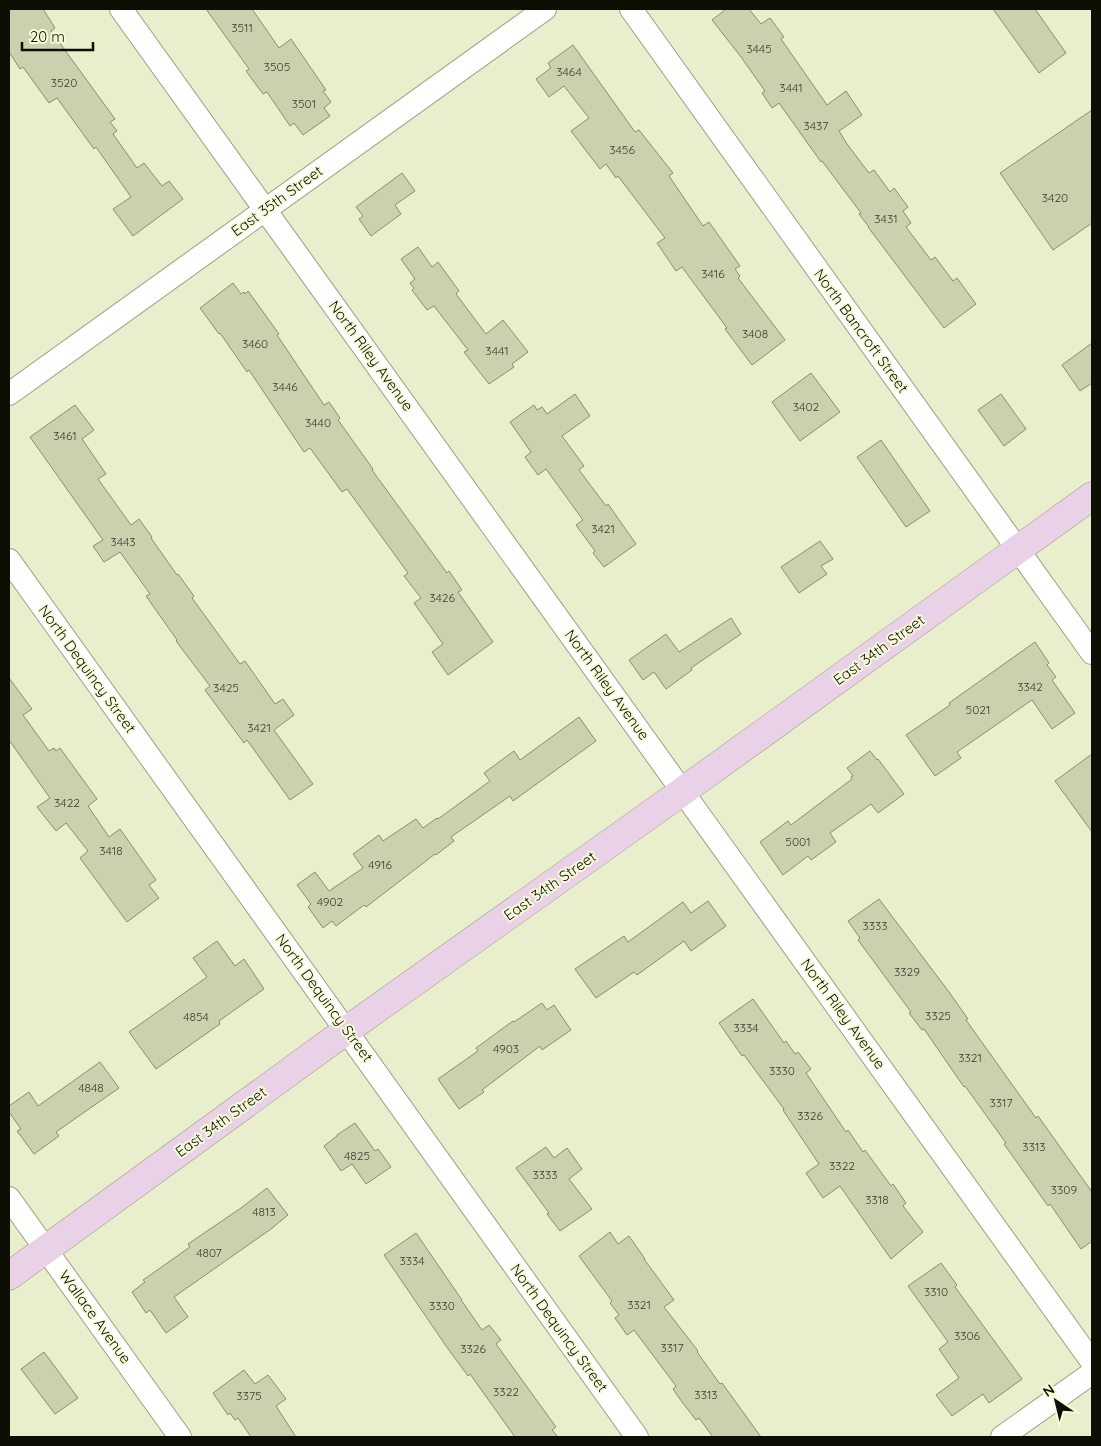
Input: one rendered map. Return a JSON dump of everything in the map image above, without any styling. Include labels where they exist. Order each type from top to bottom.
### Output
[{"type":"main road","name":"East 34th Street","points":[[9,1276],[347,1030],[683,792],[1092,496]]},
{"type":"street","name":"North Riley Avenue","points":[[122,9],[1092,1362]]},
{"type":"street","name":"East 35th Street","points":[[9,394],[545,9]]},
{"type":"street","name":"North Bancroft Street","points":[[631,9],[1092,653]]},
{"type":"street","name":"North Dequincy Street","points":[[9,560],[637,1437]]},
{"type":"street","name":"Wallace Avenue","points":[[9,1198],[180,1437]]},
{"type":"street","points":[[1002,1437],[1092,1373]]},
{"type":"building","points":[[9,9],[43,9],[55,28],[51,31],[115,119],[110,122],[117,131],[113,134],[137,168],[144,163],[162,186],[169,181],[183,199],[133,236],[113,209],[131,197],[96,147],[94,149],[57,98],[49,103],[23,67],[20,69],[9,52]]},
{"type":"building","points":[[206,9],[252,9],[279,48],[291,39],[326,90],[323,91],[331,102],[324,108],[330,116],[303,135],[294,123],[290,126],[267,92],[263,94],[246,71],[249,69]]},
{"type":"building","points":[[726,9],[749,9],[761,24],[770,18],[784,37],[781,39],[827,105],[846,91],[862,115],[839,131],[869,173],[874,170],[890,192],[894,188],[908,207],[903,211],[911,223],[906,227],[931,260],[935,257],[953,281],[957,278],[976,304],[944,328],[868,227],[859,214],[861,213],[821,162],[779,103],[772,108],[762,93],[765,91],[712,20]]},
{"type":"building","points":[[993,9],[1035,9],[1066,53],[1039,73]]},
{"type":"building","points":[[573,45],[635,132],[639,130],[673,173],[669,176],[703,226],[709,222],[740,266],[735,269],[740,276],[738,278],[785,340],[752,365],[682,267],[676,271],[657,243],[665,238],[618,176],[616,178],[606,164],[600,169],[571,131],[589,118],[564,86],[549,97],[536,79],[551,68],[548,63]]},
{"type":"building","points":[[1092,110],[1092,223],[1053,250],[1000,173]]},
{"type":"building","points":[[402,173],[415,191],[395,205],[401,214],[371,236],[359,219],[363,216],[356,207]]},
{"type":"building","points":[[418,247],[432,267],[438,262],[459,291],[456,294],[486,334],[503,320],[528,352],[512,364],[514,367],[489,384],[464,352],[468,350],[434,306],[427,310],[412,290],[414,288],[410,283],[415,279],[401,259]]},
{"type":"building","points":[[233,283],[241,294],[244,292],[245,294],[248,291],[279,334],[277,335],[324,405],[329,402],[340,418],[338,420],[372,470],[447,573],[449,571],[462,590],[458,592],[493,642],[448,675],[432,652],[443,644],[414,603],[421,598],[404,576],[408,573],[347,489],[342,492],[310,448],[304,452],[249,370],[247,372],[200,308]]},
{"type":"building","points":[[1092,343],[1092,383],[1080,391],[1062,365]]},
{"type":"building","points":[[811,373],[840,412],[800,441],[772,402]]},
{"type":"building","points":[[575,394],[590,416],[562,436],[584,466],[579,470],[606,506],[608,504],[636,544],[604,567],[576,525],[583,520],[546,469],[538,475],[525,457],[531,452],[510,422],[534,405],[537,410],[542,407],[547,414]]},
{"type":"building","points":[[1001,394],[1026,429],[1004,446],[978,410]]},
{"type":"building","points":[[75,405],[94,430],[82,439],[106,474],[98,479],[131,525],[139,519],[177,575],[194,596],[192,598],[240,664],[245,661],[275,704],[283,699],[294,715],[274,730],[313,784],[290,800],[247,740],[244,743],[205,690],[210,686],[176,641],[146,596],[150,594],[120,552],[104,562],[93,546],[103,540],[30,437]]},
{"type":"building","points":[[881,440],[930,511],[906,527],[857,457]]},
{"type":"building","points":[[820,541],[833,559],[821,566],[827,574],[799,593],[781,567]]},
{"type":"building","points":[[731,618],[741,634],[691,668],[692,670],[666,689],[654,672],[643,680],[629,660],[666,634],[679,652]]},
{"type":"building","points":[[1035,642],[1049,663],[1047,665],[1056,677],[1052,680],[1075,713],[1052,729],[1032,700],[957,752],[961,758],[935,776],[906,735]]},
{"type":"building","points":[[9,678],[32,709],[23,715],[49,751],[54,748],[56,751],[60,748],[97,799],[88,806],[109,837],[120,829],[156,880],[149,885],[159,898],[127,922],[80,858],[88,851],[66,823],[56,831],[37,807],[50,798],[9,740]]},
{"type":"building","points":[[579,717],[596,741],[513,801],[510,796],[451,837],[454,841],[366,907],[364,905],[336,926],[332,921],[323,928],[308,907],[311,904],[297,885],[315,872],[329,891],[363,868],[353,854],[379,835],[383,841],[416,819],[423,828],[490,781],[484,773],[514,751],[520,760]]},
{"type":"building","points":[[870,751],[904,794],[878,813],[871,804],[830,833],[836,842],[811,860],[808,856],[783,875],[760,842],[788,821],[791,825],[852,779],[851,777],[853,776],[847,768]]},
{"type":"building","points":[[1092,754],[1092,832],[1055,781]]},
{"type":"building","points":[[879,899],[949,992],[968,1019],[966,1020],[1036,1118],[1038,1116],[1092,1192],[1092,1241],[1081,1249],[1050,1204],[1048,1206],[1004,1144],[1006,1143],[924,1029],[922,1030],[909,1013],[911,1012],[858,940],[860,938],[848,921]]},
{"type":"building","points":[[708,901],[726,926],[691,951],[684,941],[637,975],[634,972],[596,998],[575,969],[624,936],[628,942],[683,902],[691,913]]},
{"type":"building","points":[[217,941],[235,966],[244,959],[264,989],[219,1021],[220,1024],[156,1069],[129,1032],[207,977],[193,958]]},
{"type":"building","points":[[753,999],[784,1043],[786,1041],[795,1054],[798,1052],[811,1069],[806,1073],[846,1132],[848,1130],[863,1152],[865,1150],[891,1186],[893,1184],[906,1203],[903,1206],[923,1232],[891,1259],[840,1186],[823,1198],[806,1173],[819,1164],[784,1109],[744,1055],[742,1056],[719,1023]]},
{"type":"building","points":[[542,1003],[547,1010],[554,1005],[571,1030],[542,1050],[540,1046],[482,1090],[484,1092],[459,1109],[438,1079],[478,1051],[476,1048]]},
{"type":"building","points":[[100,1062],[119,1088],[56,1132],[59,1136],[34,1154],[17,1131],[21,1129],[9,1112],[9,1106],[29,1092],[38,1106]]},
{"type":"building","points":[[355,1123],[375,1151],[378,1149],[391,1167],[366,1184],[352,1164],[341,1171],[324,1146]]},
{"type":"building","points":[[546,1147],[554,1158],[567,1148],[582,1169],[569,1179],[592,1209],[560,1231],[516,1168]]},
{"type":"building","points":[[267,1188],[288,1215],[174,1297],[188,1317],[166,1333],[150,1310],[146,1313],[132,1292],[145,1282],[143,1280],[190,1247],[188,1244]]},
{"type":"building","points":[[610,1232],[618,1244],[629,1236],[674,1300],[664,1307],[761,1437],[713,1437],[699,1418],[696,1420],[682,1402],[673,1389],[676,1386],[634,1330],[627,1335],[615,1318],[619,1315],[610,1303],[612,1301],[579,1256]]},
{"type":"building","points":[[416,1233],[482,1330],[489,1325],[501,1340],[496,1344],[556,1427],[552,1430],[558,1437],[515,1437],[470,1374],[468,1376],[446,1346],[384,1255]]},
{"type":"building","points":[[941,1263],[957,1285],[955,1287],[1022,1379],[989,1403],[983,1394],[952,1416],[936,1395],[959,1378],[939,1349],[948,1342],[908,1286]]},
{"type":"building","points":[[44,1352],[78,1398],[55,1414],[21,1369]]},
{"type":"building","points":[[244,1370],[255,1384],[268,1375],[286,1399],[276,1406],[296,1437],[251,1437],[238,1418],[235,1420],[230,1413],[228,1415],[213,1393]]}]
